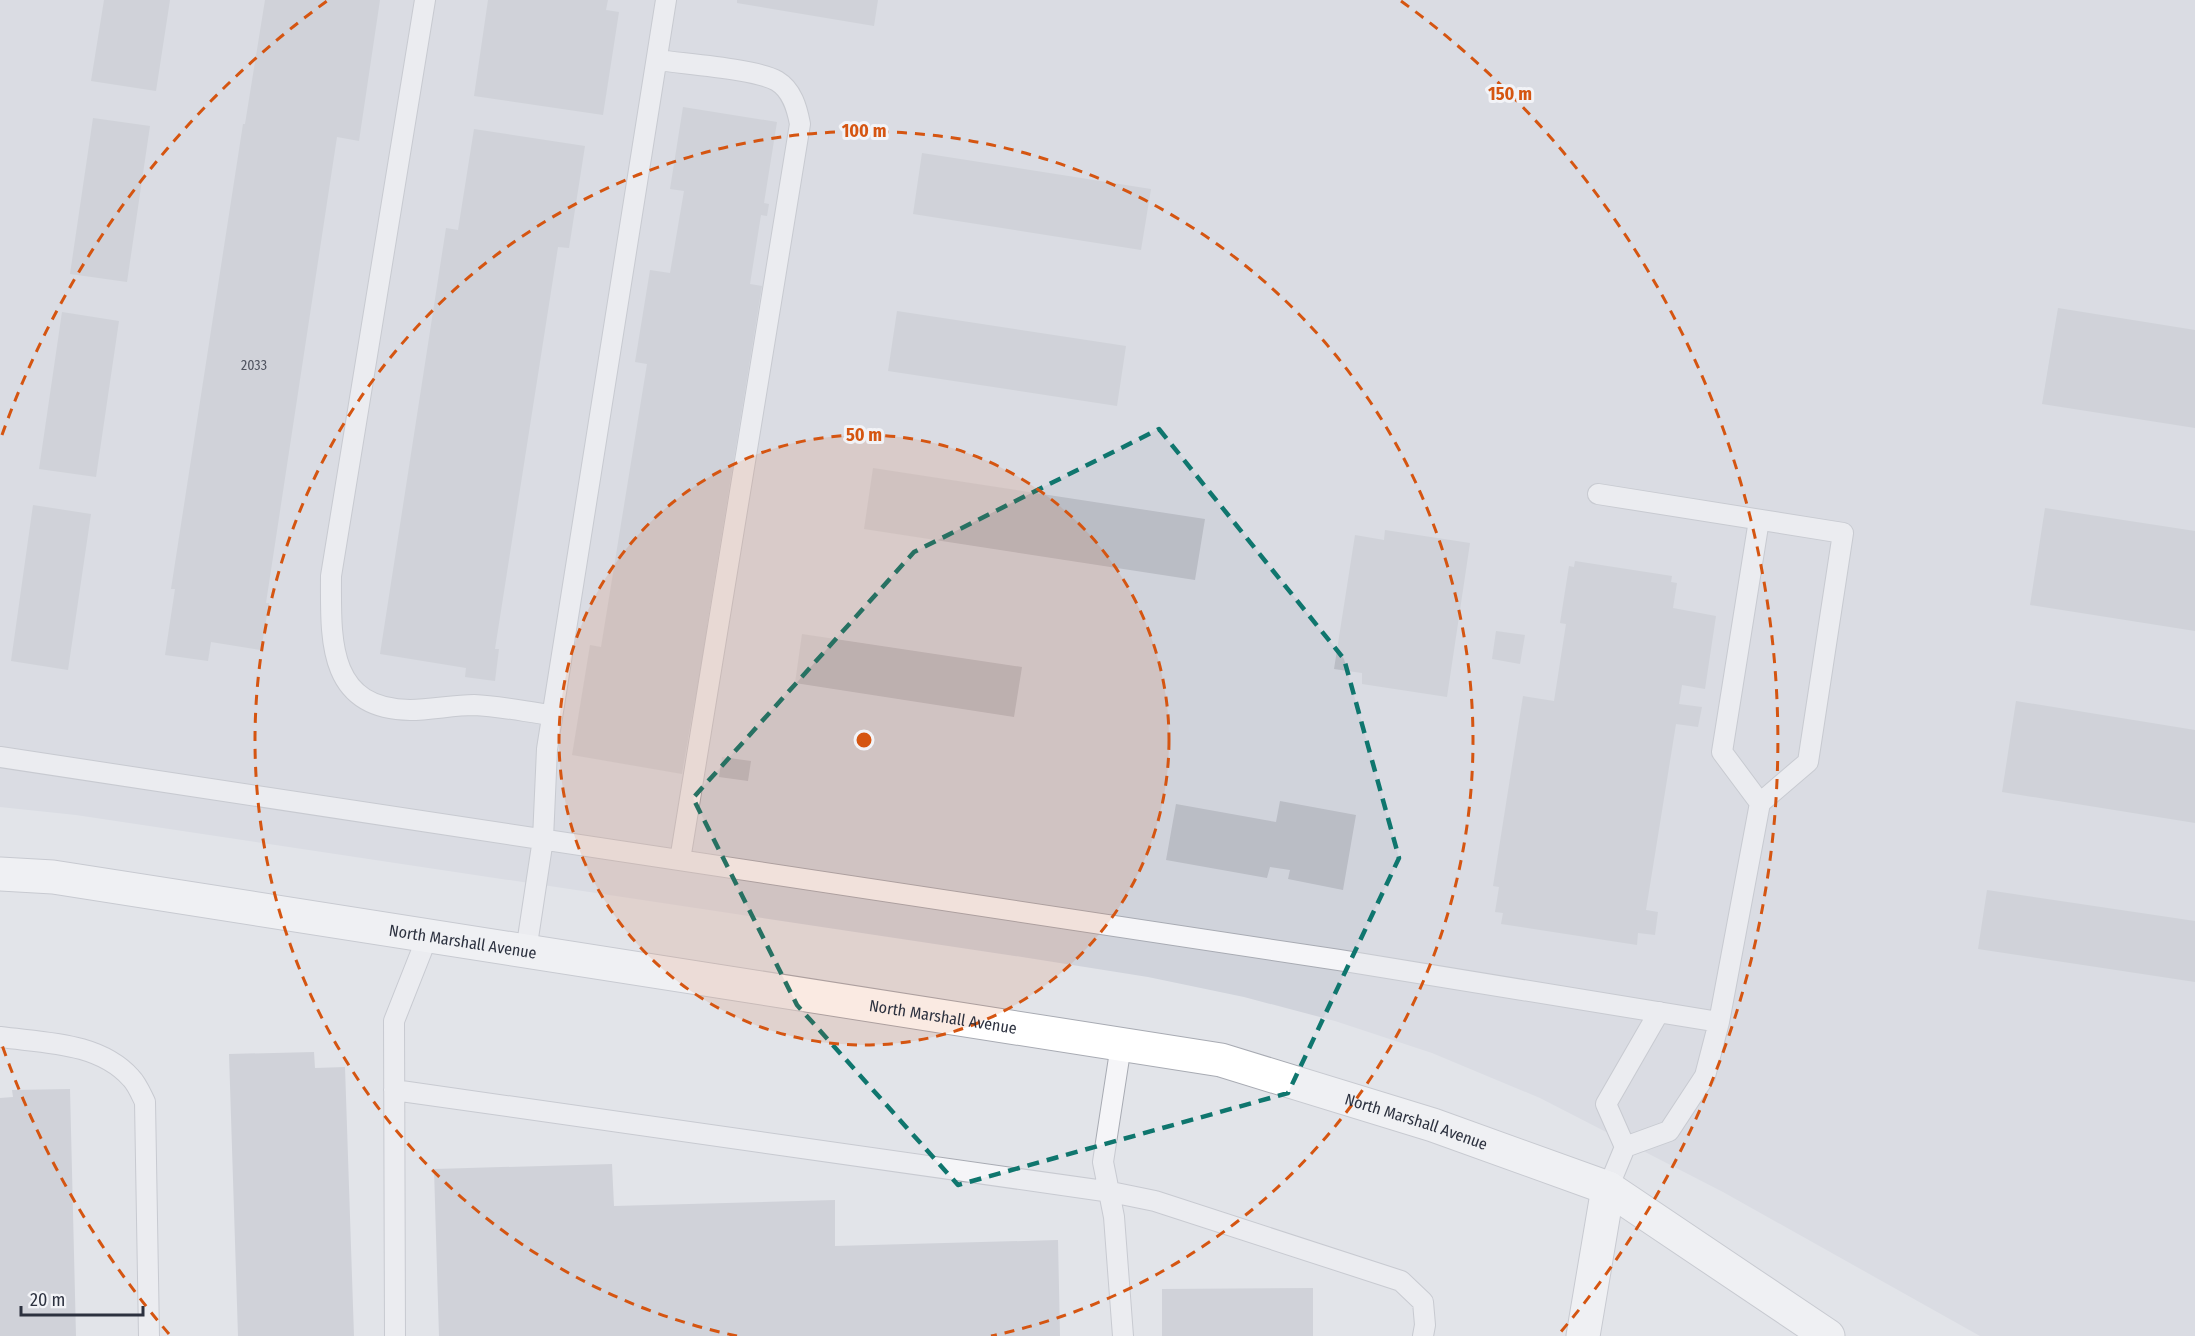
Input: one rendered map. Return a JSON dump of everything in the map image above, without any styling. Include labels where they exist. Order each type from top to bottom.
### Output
[{"type":"main road","name":"North Marshall Avenue","points":[[0,874],[53,877],[1221,1060],[1433,1125],[1608,1188],[1828,1336]]},
{"type":"main road","points":[[1583,1336],[1608,1188]]},
{"type":"lane","points":[[425,0],[331,576],[331,624],[336,662],[345,680],[358,692],[377,703],[407,710],[474,705],[552,716]]},
{"type":"lane","points":[[526,951],[543,839],[547,749],[666,0]]},
{"type":"lane","points":[[658,60],[760,75],[777,81],[796,106],[800,124],[680,860]]},
{"type":"lane","points":[[1598,494],[1843,533],[1808,762],[1760,803],[1719,1022],[1705,1077],[1669,1131],[1625,1147]]},
{"type":"lane","points":[[1759,520],[1722,752],[1760,803]]},
{"type":"lane","points":[[0,757],[1339,960],[1719,1022]]},
{"type":"lane","points":[[395,1336],[394,1021],[428,935]]},
{"type":"lane","points":[[1608,1188],[1625,1147],[1606,1104],[1659,1012]]},
{"type":"lane","points":[[0,1037],[83,1048],[110,1060],[131,1078],[145,1102],[149,1336]]},
{"type":"lane","points":[[1120,1045],[1103,1161],[1111,1192],[1122,1296],[1123,1336]]},
{"type":"lane","points":[[394,1090],[1111,1192],[1155,1201],[1401,1281],[1423,1302],[1425,1324],[1423,1336]]},
{"type":"highlighted area","points":[[1159,429],[1344,659],[1399,858],[1288,1093],[958,1185],[797,1005],[693,798],[914,552]]},
{"type":"shaded area","points":[[0,0],[2195,0],[2195,1336],[1980,1336],[1723,1192],[1540,1098],[1432,1053],[1335,1021],[1244,997],[1148,977],[1022,957],[76,815],[0,807]]},
{"type":"building","points":[[104,0],[170,0],[156,91],[91,81]]},
{"type":"building","points":[[265,0],[380,0],[359,141],[337,137],[266,603],[269,603],[261,650],[211,642],[208,661],[165,655],[175,589],[171,589],[243,124],[245,124]]},
{"type":"building","points":[[488,0],[608,0],[606,10],[619,12],[603,115],[474,96]]},
{"type":"building","points":[[737,0],[878,0],[874,26],[737,3]]},
{"type":"building","points":[[683,107],[777,122],[764,203],[769,204],[767,216],[761,215],[750,284],[762,286],[707,626],[719,627],[706,702],[695,699],[682,774],[572,755],[590,645],[601,647],[647,364],[635,362],[650,270],[670,273],[684,191],[670,189]]},
{"type":"building","points":[[93,118],[150,126],[127,282],[70,274]]},
{"type":"building","points":[[474,129],[585,146],[569,248],[558,247],[495,649],[499,649],[495,681],[465,677],[466,668],[380,654],[446,228],[458,230]]},
{"type":"building","points":[[922,153],[1151,189],[1141,250],[913,214]]},
{"type":"building","points":[[2058,308],[2195,330],[2195,428],[2042,404]]},
{"type":"building","points":[[897,311],[1126,346],[1117,406],[888,371]]},
{"type":"building","points":[[62,312],[119,321],[96,477],[39,469]]},
{"type":"building","points":[[873,468],[1205,519],[1195,580],[864,529]]},
{"type":"building","points":[[33,505],[91,514],[68,670],[11,661]]},
{"type":"building","points":[[2045,508],[2195,531],[2195,631],[2030,605]]},
{"type":"building","points":[[1385,530],[1470,543],[1447,697],[1362,684],[1362,673],[1334,669],[1355,535],[1384,540]]},
{"type":"building","points":[[1575,561],[1672,576],[1671,582],[1677,583],[1673,608],[1716,616],[1705,689],[1682,685],[1679,704],[1702,707],[1698,727],[1676,724],[1646,910],[1658,912],[1655,935],[1638,933],[1637,945],[1501,924],[1503,913],[1495,912],[1499,887],[1493,886],[1523,696],[1554,701],[1566,624],[1560,623],[1569,566],[1574,567]]},
{"type":"building","points":[[1496,631],[1525,635],[1520,664],[1492,659]]},
{"type":"building","points":[[802,634],[1022,667],[1014,717],[795,683]]},
{"type":"building","points":[[2016,701],[2195,730],[2195,823],[2002,792]]},
{"type":"building","points":[[722,757],[751,761],[748,781],[719,777]]},
{"type":"building","points":[[1280,801],[1356,815],[1343,890],[1288,879],[1290,870],[1270,867],[1267,878],[1166,860],[1176,804],[1276,822]]},
{"type":"building","points":[[1987,890],[2195,921],[2195,982],[1978,949]]},
{"type":"building","points":[[314,1052],[315,1068],[345,1067],[354,1336],[238,1336],[229,1054]]},
{"type":"building","points":[[70,1089],[76,1336],[0,1336],[0,1098],[13,1097],[12,1090]]},
{"type":"building","points":[[612,1164],[614,1206],[835,1200],[835,1246],[1058,1240],[1060,1336],[439,1336],[434,1169]]},
{"type":"building","points":[[1313,1288],[1313,1336],[1162,1336],[1162,1289]]}]
